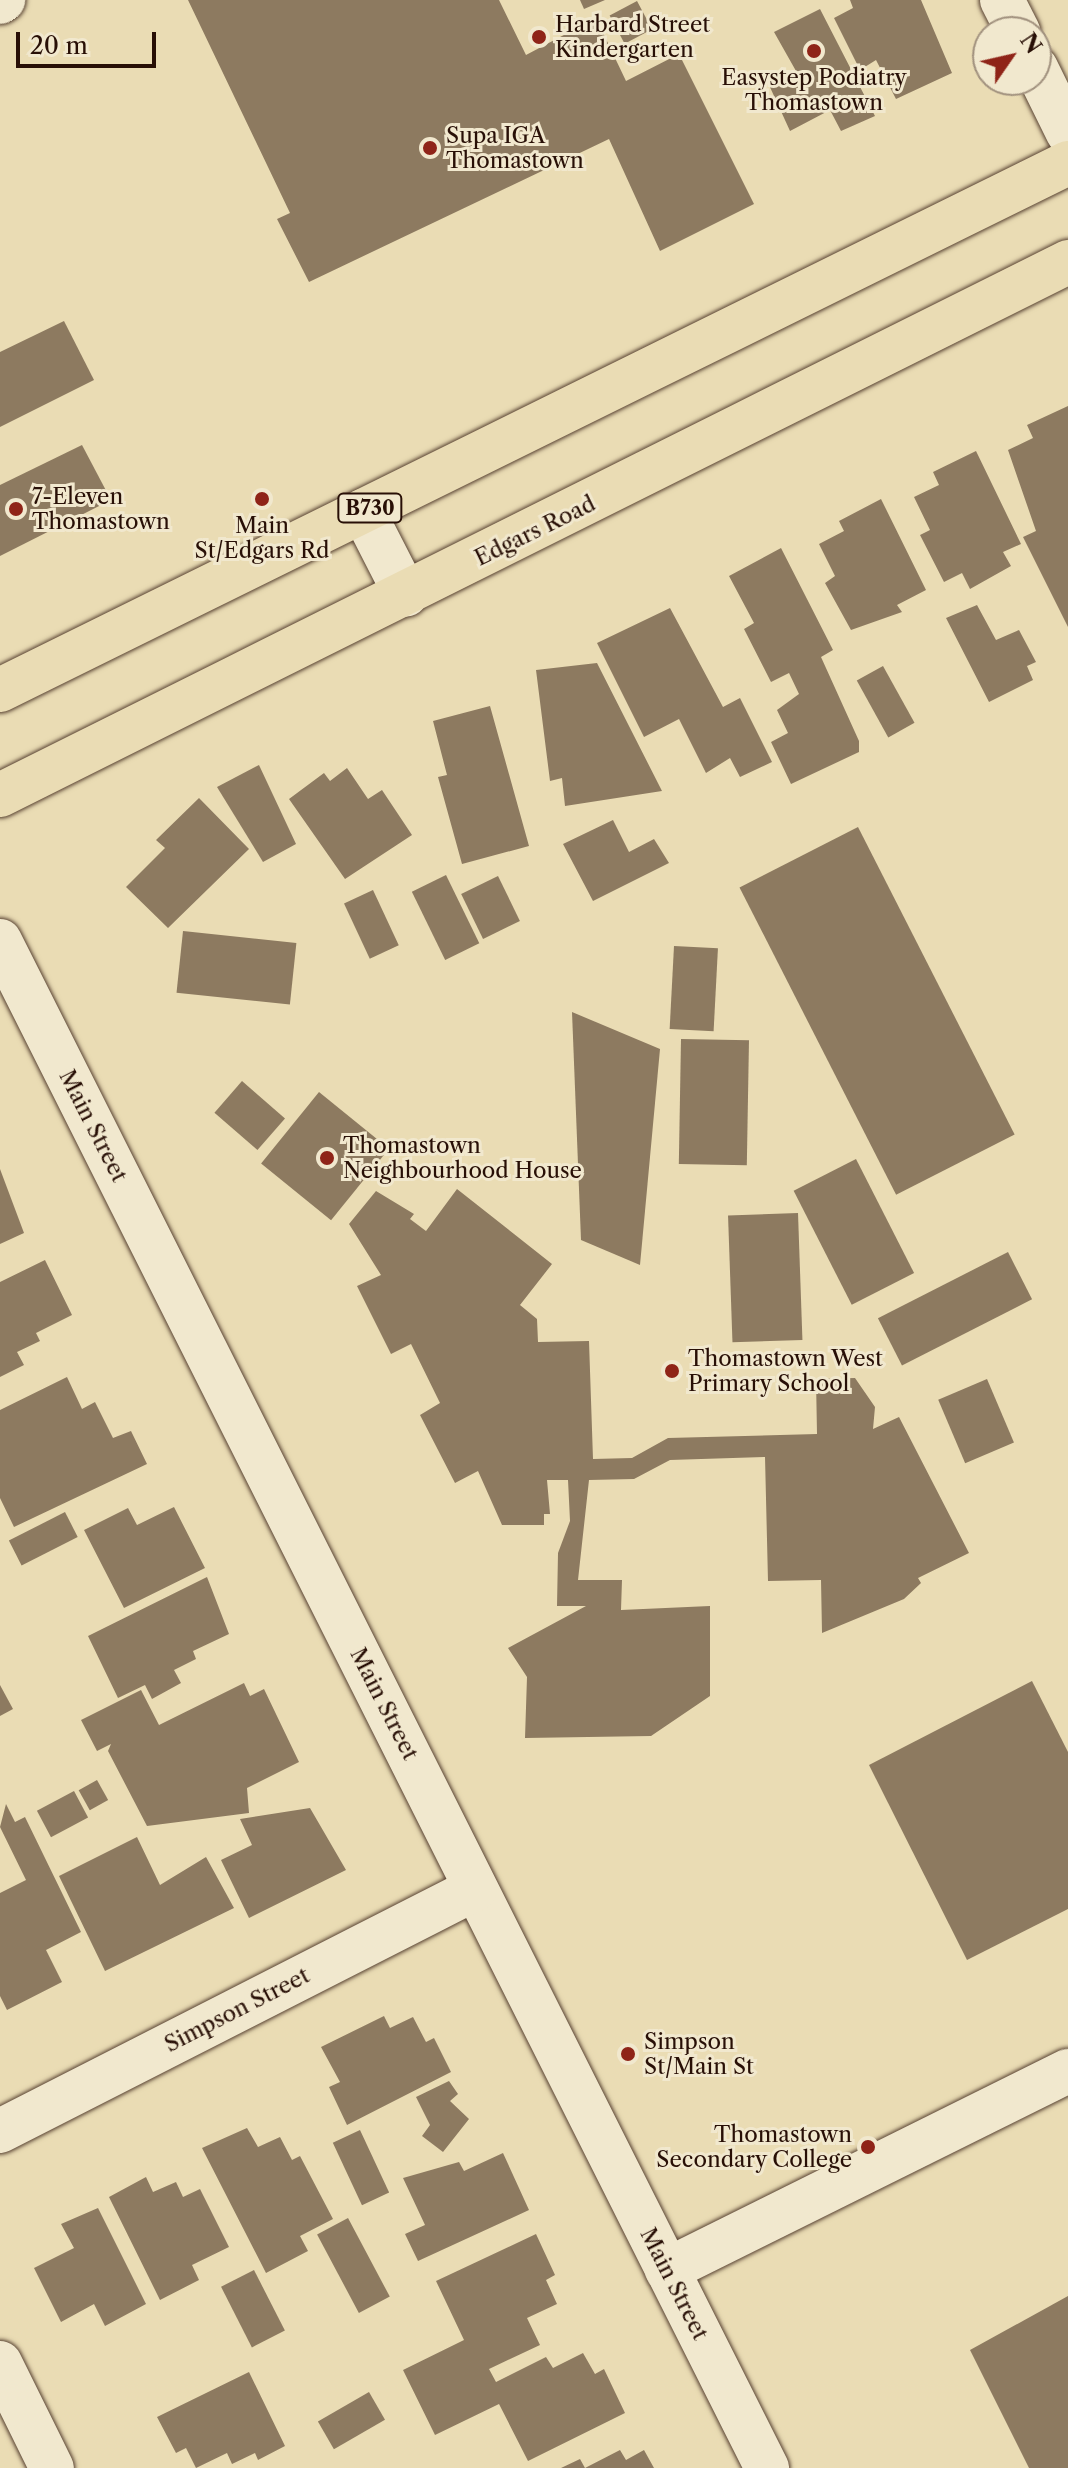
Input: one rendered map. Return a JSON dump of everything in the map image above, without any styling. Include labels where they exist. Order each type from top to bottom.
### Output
[{"type":"main road","name":"B730","points":[[0,690],[1068,163]]},
{"type":"main road","name":"Edgars Road","points":[[0,795],[1068,262]]},
{"type":"street","points":[[1050,96],[1068,133]]},
{"type":"street","points":[[363,511],[406,595]]},
{"type":"street","name":"Main Street","points":[[0,941],[767,2468]]},
{"type":"street","name":"Simpson Street","points":[[0,2131],[475,1889]]},
{"type":"street","points":[[667,2270],[1068,2071]]},
{"type":"street","points":[[0,2363],[52,2468]]},
{"type":"building","points":[[188,0],[499,0],[526,55],[596,18],[626,81],[679,54],[754,204],[660,251],[609,139],[309,282],[277,219],[290,213]]},
{"type":"building","points":[[580,0],[605,0],[584,9]]},
{"type":"building","points":[[850,0],[921,0],[952,73],[896,99],[876,60],[860,70],[834,18],[853,8]]},
{"type":"building","points":[[637,1],[652,29],[625,44],[610,16]]},
{"type":"building","name":"Easystep Podiatry Thomastown","points":[[820,9],[875,116],[841,131],[830,110],[790,131],[769,85],[796,71],[774,32]]},
{"type":"building","points":[[64,321],[94,380],[0,427],[0,352]]},
{"type":"building","points":[[1068,406],[1068,627],[1023,537],[1036,531],[1008,450],[1033,438],[1027,425]]},
{"type":"building","points":[[82,445],[111,500],[0,556],[0,485]]},
{"type":"building","points":[[976,451],[1021,544],[1003,552],[1011,566],[970,589],[962,573],[944,582],[920,535],[930,530],[914,497],[939,485],[933,472]]},
{"type":"building","points":[[881,499],[926,590],[897,605],[902,612],[851,630],[825,583],[835,576],[819,544],[844,531],[839,521]]},
{"type":"building","points":[[781,548],[833,650],[821,657],[859,741],[859,752],[791,784],[771,742],[788,733],[777,710],[799,694],[789,673],[771,682],[744,629],[754,623],[729,576]]},
{"type":"building","points":[[977,605],[996,640],[1019,630],[1036,662],[1027,666],[1033,680],[989,702],[946,618]]},
{"type":"building","points":[[670,608],[723,707],[740,698],[772,762],[740,777],[730,758],[706,773],[679,719],[644,737],[597,643]]},
{"type":"building","points":[[597,663],[662,791],[565,806],[562,778],[550,781],[536,670]]},
{"type":"building","points":[[883,666],[915,723],[888,737],[857,681]]},
{"type":"building","points":[[490,706],[529,846],[462,864],[438,777],[447,775],[433,721]]},
{"type":"building","points":[[259,765],[296,844],[263,862],[217,787]]},
{"type":"building","points":[[347,768],[368,799],[382,790],[412,835],[345,879],[289,799],[324,773],[330,781]]},
{"type":"building","points":[[199,798],[249,849],[168,928],[126,887],[165,848],[156,840]]},
{"type":"building","points":[[613,820],[629,852],[654,839],[669,863],[593,901],[563,844]]},
{"type":"building","points":[[858,827],[1015,1134],[896,1195],[739,887]]},
{"type":"building","points":[[446,875],[479,943],[445,960],[412,892]]},
{"type":"building","points":[[498,876],[520,921],[483,939],[461,894]]},
{"type":"building","points":[[373,890],[399,945],[370,959],[344,904]]},
{"type":"building","points":[[183,931],[296,943],[290,1005],[177,993]]},
{"type":"building","points":[[674,946],[718,948],[714,1031],[670,1029]]},
{"type":"building","points":[[572,1012],[660,1049],[640,1265],[581,1240]]},
{"type":"building","points":[[681,1039],[749,1040],[747,1165],[679,1164]]},
{"type":"building","points":[[242,1081],[285,1118],[257,1150],[214,1113]]},
{"type":"building","name":"Thomastown Neighbourhood House","points":[[319,1092],[389,1149],[331,1220],[261,1163]]},
{"type":"building","points":[[856,1159],[914,1273],[852,1305],[794,1191]]},
{"type":"building","points":[[0,1169],[24,1233],[0,1244]]},
{"type":"building","points":[[457,1189],[552,1264],[520,1305],[537,1319],[538,1342],[589,1341],[593,1459],[632,1458],[668,1438],[817,1434],[816,1379],[855,1378],[875,1407],[873,1429],[899,1417],[969,1553],[918,1578],[921,1583],[904,1599],[822,1633],[821,1580],[768,1581],[765,1457],[670,1460],[634,1479],[589,1480],[578,1580],[622,1580],[621,1610],[710,1606],[710,1696],[651,1736],[525,1738],[527,1677],[508,1648],[586,1606],[557,1606],[558,1553],[570,1521],[568,1480],[547,1480],[550,1514],[544,1514],[544,1525],[502,1525],[478,1471],[455,1483],[420,1415],[440,1403],[411,1344],[391,1354],[357,1286],[381,1275],[349,1224],[376,1191],[414,1214],[410,1219],[426,1231]]},
{"type":"building","points":[[798,1213],[802,1340],[732,1342],[728,1215]]},
{"type":"building","points":[[1008,1252],[1032,1299],[902,1366],[878,1318]]},
{"type":"building","points":[[45,1260],[72,1315],[36,1333],[40,1341],[17,1352],[24,1365],[0,1377],[0,1282]]},
{"type":"building","points":[[67,1377],[82,1409],[95,1402],[113,1438],[131,1431],[147,1464],[14,1527],[0,1498],[0,1410]]},
{"type":"building","points":[[987,1379],[1014,1443],[965,1463],[938,1400]]},
{"type":"building","points":[[174,1507],[205,1568],[124,1608],[84,1530],[128,1508],[137,1525]]},
{"type":"building","points":[[65,1512],[78,1537],[22,1566],[9,1541]]},
{"type":"building","points":[[207,1577],[229,1634],[193,1651],[196,1659],[174,1670],[181,1683],[152,1699],[145,1685],[118,1698],[88,1636]]},
{"type":"building","points":[[1032,1681],[1068,1752],[1068,1909],[967,1960],[869,1765]]},
{"type":"building","points":[[244,1683],[250,1696],[264,1689],[299,1762],[247,1788],[249,1813],[147,1826],[108,1751],[111,1744],[97,1751],[81,1720],[141,1690],[159,1725]]},
{"type":"building","points":[[0,1685],[13,1709],[0,1716]]},
{"type":"building","points":[[97,1780],[108,1800],[90,1810],[79,1790]]},
{"type":"building","points":[[74,1791],[88,1817],[51,1837],[37,1811]]},
{"type":"building","points":[[6,1804],[15,1822],[25,1817],[81,1932],[46,1950],[62,1982],[7,2010],[0,1996],[0,1893],[26,1880],[0,1827]]},
{"type":"building","points":[[310,1808],[346,1870],[249,1918],[221,1860],[252,1845],[240,1819]]},
{"type":"building","points":[[137,1837],[160,1885],[206,1857],[234,1908],[105,1971],[59,1876]]},
{"type":"building","points":[[384,2016],[390,2028],[413,2017],[426,2042],[434,2038],[451,2072],[347,2125],[329,2087],[340,2082],[321,2047]]},
{"type":"building","points":[[449,2081],[458,2094],[450,2101],[469,2119],[443,2152],[422,2136],[430,2125],[416,2097]]},
{"type":"building","points":[[247,2128],[258,2147],[280,2137],[292,2160],[300,2156],[333,2219],[300,2236],[308,2251],[266,2273],[202,2148]]},
{"type":"building","points":[[360,2130],[389,2193],[362,2205],[333,2143]]},
{"type":"building","points":[[503,2153],[529,2210],[418,2261],[405,2234],[425,2225],[403,2178],[459,2162],[464,2171]]},
{"type":"building","points":[[146,2177],[153,2192],[176,2182],[183,2197],[200,2189],[229,2247],[192,2265],[199,2280],[160,2300],[109,2197]]},
{"type":"building","points":[[98,2208],[146,2304],[105,2326],[94,2304],[61,2322],[34,2268],[74,2248],[61,2224]]},
{"type":"building","points":[[348,2218],[390,2297],[359,2313],[317,2234]]},
{"type":"building","points":[[536,2234],[555,2275],[546,2280],[557,2304],[527,2318],[540,2345],[489,2369],[496,2382],[546,2357],[553,2368],[583,2353],[595,2374],[604,2369],[625,2413],[528,2461],[499,2404],[435,2435],[403,2370],[464,2340],[436,2281]]},
{"type":"building","points":[[254,2270],[285,2331],[252,2347],[221,2287]]},
{"type":"building","points":[[1068,2296],[1068,2468],[1029,2468],[970,2350]]},
{"type":"building","points":[[249,2372],[285,2446],[258,2460],[255,2453],[232,2464],[227,2453],[196,2468],[186,2448],[176,2453],[157,2417]]},
{"type":"building","points":[[369,2392],[385,2420],[334,2449],[318,2422]]},
{"type":"building","points":[[620,2450],[626,2460],[644,2450],[654,2468],[585,2468]]},
{"type":"building","points":[[580,2459],[585,2468],[561,2468]]},
{"type":"place","name":"Harbard Street Kindergarten","points":[[539,37]]},
{"type":"place","name":"Easystep Podiatry Thomastown","points":[[814,51]]},
{"type":"place","name":"Supa IGA Thomastown","points":[[430,148]]},
{"type":"place","name":"Main St/Edgars Rd","points":[[262,499]]},
{"type":"place","name":"7-Eleven Thomastown","points":[[16,509]]},
{"type":"place","name":"Thomastown Neighbourhood House","points":[[327,1158]]},
{"type":"place","name":"Thomastown West Primary School","points":[[672,1371]]},
{"type":"place","name":"Simpson St/Main St","points":[[628,2054]]},
{"type":"place","name":"Thomastown Secondary College","points":[[868,2147]]}]
